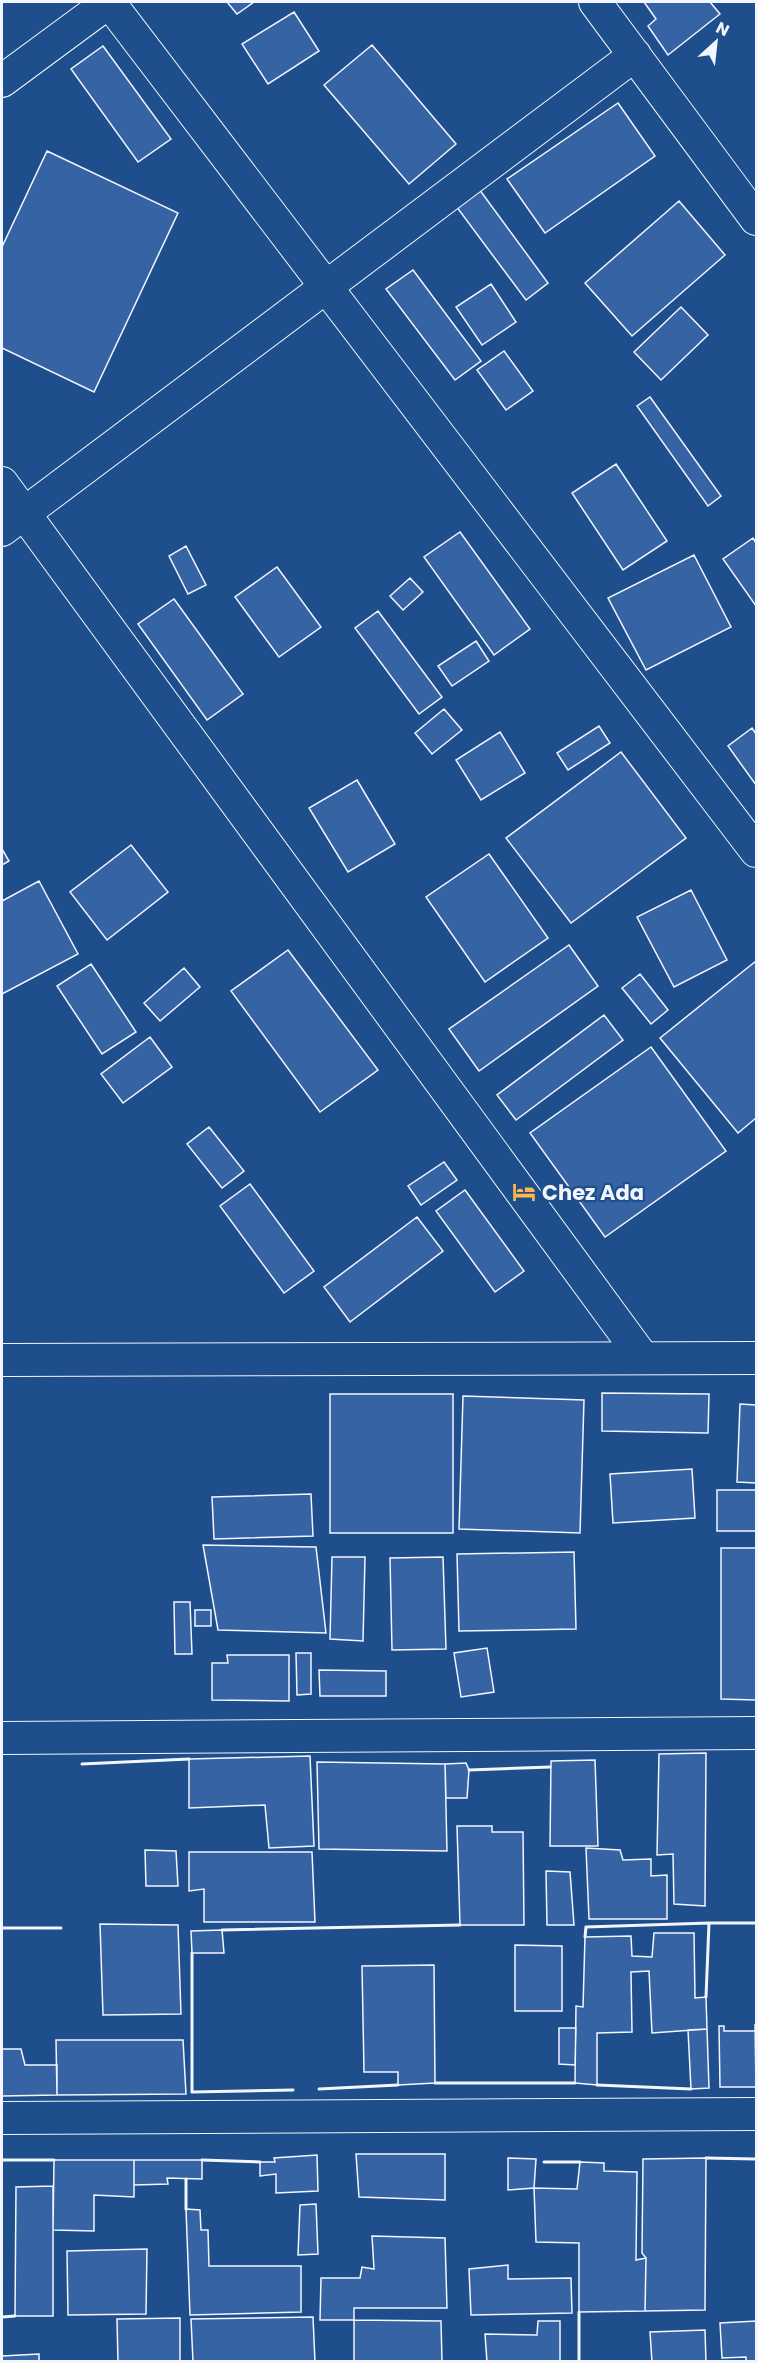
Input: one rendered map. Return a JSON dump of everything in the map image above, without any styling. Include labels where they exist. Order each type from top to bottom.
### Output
[{"type":"street","points":[[2,81],[109,2],[756,851]]},
{"type":"street","points":[[595,2],[756,219]]},
{"type":"street","points":[[13,522],[635,55]]},
{"type":"street","points":[[2,483],[13,522],[643,1358]]},
{"type":"street","points":[[2,1360],[756,1358]]},
{"type":"street","points":[[2,1738],[756,1733]]},
{"type":"street","points":[[2,2118],[756,2114]]},
{"type":"building","points":[[227,2],[254,2],[237,14]]},
{"type":"building","points":[[644,2],[710,2],[720,14],[668,55],[648,26],[656,19]]},
{"type":"building","points":[[294,12],[319,51],[268,84],[242,44]]},
{"type":"building","points":[[372,45],[456,144],[409,184],[324,85]]},
{"type":"building","points":[[103,46],[171,139],[138,162],[71,69]]},
{"type":"building","points":[[618,103],[655,156],[545,233],[507,179]]},
{"type":"building","points":[[47,151],[178,213],[94,392],[2,348],[2,247]]},
{"type":"building","points":[[479,189],[548,283],[526,300],[456,206]]},
{"type":"building","points":[[679,201],[725,255],[632,336],[585,283]]},
{"type":"building","points":[[413,270],[481,361],[455,380],[386,289]]},
{"type":"building","points":[[491,284],[516,322],[482,345],[456,307]]},
{"type":"building","points":[[681,307],[708,335],[661,380],[634,352]]},
{"type":"building","points":[[504,351],[533,391],[506,410],[477,370]]},
{"type":"building","points":[[650,397],[721,496],[708,506],[637,406]]},
{"type":"building","points":[[616,464],[667,541],[623,570],[572,493]]},
{"type":"building","points":[[460,532],[530,629],[494,655],[424,557]]},
{"type":"building","points":[[753,538],[756,543],[756,606],[723,559]]},
{"type":"building","points":[[186,546],[206,585],[188,594],[169,556]]},
{"type":"building","points":[[694,555],[731,627],[646,670],[608,598]]},
{"type":"building","points":[[277,567],[321,627],[279,657],[235,597]]},
{"type":"building","points":[[410,578],[423,592],[403,610],[390,596]]},
{"type":"building","points":[[174,599],[243,694],[207,720],[138,624]]},
{"type":"building","points":[[378,611],[442,697],[419,714],[355,628]]},
{"type":"building","points":[[476,641],[489,661],[452,686],[438,666]]},
{"type":"building","points":[[444,709],[462,730],[432,754],[415,733]]},
{"type":"building","points":[[599,726],[610,743],[568,770],[557,753]]},
{"type":"building","points":[[752,728],[756,734],[756,785],[728,746]]},
{"type":"building","points":[[500,732],[525,773],[481,800],[456,760]]},
{"type":"building","points":[[621,752],[686,838],[571,923],[506,838]]},
{"type":"building","points":[[357,780],[395,844],[348,872],[309,808]]},
{"type":"building","points":[[131,845],[168,892],[107,940],[70,892]]},
{"type":"building","points":[[2,849],[9,861],[2,865]]},
{"type":"building","points":[[489,854],[548,938],[485,982],[426,897]]},
{"type":"building","points":[[39,881],[78,954],[2,994],[2,901]]},
{"type":"building","points":[[691,890],[727,960],[674,987],[637,917]]},
{"type":"building","points":[[569,945],[598,986],[479,1071],[449,1029]]},
{"type":"building","points":[[288,950],[378,1070],[320,1112],[231,991]]},
{"type":"building","points":[[756,961],[756,1118],[738,1133],[660,1038]]},
{"type":"building","points":[[91,964],[136,1032],[102,1054],[57,986]]},
{"type":"building","points":[[184,968],[200,987],[160,1021],[144,1003]]},
{"type":"building","points":[[640,974],[668,1010],[651,1024],[622,988]]},
{"type":"building","points":[[604,1015],[623,1040],[516,1120],[497,1095]]},
{"type":"building","points":[[150,1037],[172,1067],[123,1103],[101,1074]]},
{"type":"building","points":[[651,1047],[726,1151],[605,1237],[530,1133]]},
{"type":"building","points":[[209,1127],[244,1171],[222,1188],[187,1144]]},
{"type":"building","points":[[444,1162],[457,1180],[421,1205],[408,1186]]},
{"type":"building","points":[[250,1184],[314,1271],[284,1293],[220,1206]]},
{"type":"building","points":[[465,1190],[524,1271],[495,1292],[436,1211]]},
{"type":"building","points":[[417,1217],[443,1251],[350,1322],[324,1287]]},
{"type":"building","points":[[602,1393],[709,1394],[708,1433],[602,1431]]},
{"type":"building","points":[[330,1394],[453,1394],[453,1533],[330,1533]]},
{"type":"building","points":[[463,1396],[584,1400],[580,1533],[459,1529]]},
{"type":"building","points":[[740,1404],[756,1405],[756,1483],[737,1482]]},
{"type":"building","points":[[692,1469],[695,1518],[613,1523],[610,1474]]},
{"type":"building","points":[[717,1490],[756,1490],[756,1531],[717,1531]]},
{"type":"building","points":[[311,1494],[313,1536],[214,1539],[212,1497]]},
{"type":"building","points":[[203,1545],[316,1547],[326,1633],[218,1630]]},
{"type":"building","points":[[721,1548],[756,1548],[756,1700],[721,1699]]},
{"type":"building","points":[[574,1552],[576,1629],[459,1631],[457,1554]]},
{"type":"building","points":[[332,1557],[365,1557],[363,1641],[330,1639]]},
{"type":"building","points":[[443,1557],[446,1649],[392,1650],[390,1558]]},
{"type":"building","points":[[174,1602],[190,1602],[192,1654],[175,1654]]},
{"type":"building","points":[[195,1610],[211,1610],[211,1626],[195,1626]]},
{"type":"building","points":[[487,1648],[494,1692],[461,1697],[454,1653]]},
{"type":"building","points":[[296,1653],[311,1653],[311,1694],[297,1695]]},
{"type":"building","points":[[227,1655],[289,1655],[289,1701],[212,1700],[212,1663],[228,1663]]},
{"type":"building","points":[[319,1670],[386,1671],[386,1696],[320,1696]]},
{"type":"building","points":[[706,1753],[705,1906],[674,1904],[673,1854],[657,1855],[659,1754]]},
{"type":"building","points":[[310,1756],[314,1846],[269,1848],[265,1805],[189,1808],[189,1759]]},
{"type":"building","points":[[595,1760],[598,1846],[550,1846],[551,1761]]},
{"type":"building","points":[[317,1762],[445,1764],[447,1851],[319,1849]]},
{"type":"building","points":[[466,1763],[469,1770],[467,1798],[446,1798],[445,1764]]},
{"type":"building","points":[[457,1826],[492,1826],[492,1832],[523,1832],[524,1925],[460,1925]]},
{"type":"building","points":[[586,1848],[620,1850],[623,1860],[651,1859],[651,1876],[667,1875],[667,1919],[589,1919]]},
{"type":"building","points":[[145,1850],[176,1851],[178,1886],[146,1886]]},
{"type":"building","points":[[189,1852],[312,1852],[315,1922],[204,1922],[204,1889],[189,1891]]},
{"type":"building","points":[[546,1871],[570,1872],[574,1925],[547,1925]]},
{"type":"building","points":[[100,1924],[178,1925],[181,2014],[103,2015]]},
{"type":"building","points":[[222,1930],[224,1953],[192,1953],[191,1931]]},
{"type":"building","points":[[654,1933],[694,1933],[695,1998],[706,1997],[707,2029],[652,2033],[649,1971],[631,1972],[632,2032],[597,2033],[597,2085],[575,2083],[576,2006],[583,2007],[585,1937],[631,1936],[632,1956],[652,1957]]},
{"type":"building","points":[[515,1945],[562,1946],[562,2011],[515,2011]]},
{"type":"building","points":[[434,1965],[435,2083],[398,2085],[398,2072],[364,2072],[362,1966]]},
{"type":"building","points":[[755,2024],[756,2087],[720,2087],[719,2026],[724,2026],[724,2031],[755,2031]]},
{"type":"building","points":[[559,2028],[576,2028],[575,2065],[559,2064]]},
{"type":"building","points":[[707,2029],[709,2088],[691,2089],[688,2030]]},
{"type":"building","points":[[56,2040],[183,2040],[186,2094],[57,2095]]},
{"type":"building","points":[[2,2049],[21,2049],[25,2065],[57,2065],[57,2095],[2,2096]]},
{"type":"building","points":[[356,2154],[445,2154],[445,2200],[359,2197]]},
{"type":"building","points":[[317,2155],[318,2191],[276,2193],[276,2174],[260,2176],[260,2162],[275,2162],[274,2158]]},
{"type":"building","points":[[508,2158],[536,2159],[534,2188],[508,2190]]},
{"type":"building","points":[[706,2158],[705,2310],[645,2311],[646,2258],[642,2253],[643,2159]]},
{"type":"building","points":[[54,2160],[134,2160],[134,2197],[94,2195],[94,2231],[53,2230]]},
{"type":"building","points":[[134,2160],[202,2160],[202,2179],[167,2178],[168,2184],[134,2185]]},
{"type":"building","points":[[580,2162],[604,2163],[604,2171],[637,2172],[636,2260],[646,2258],[645,2311],[579,2312],[579,2243],[536,2242],[534,2188],[577,2189]]},
{"type":"building","points":[[53,2186],[53,2316],[15,2316],[16,2187]]},
{"type":"building","points":[[316,2204],[318,2254],[298,2255],[300,2205]]},
{"type":"building","points":[[186,2209],[200,2210],[201,2230],[208,2230],[209,2266],[301,2266],[301,2312],[190,2315]]},
{"type":"building","points":[[372,2236],[445,2238],[447,2308],[354,2308],[354,2320],[320,2320],[321,2278],[360,2278],[362,2267],[374,2269]]},
{"type":"building","points":[[147,2249],[146,2314],[68,2315],[67,2251]]},
{"type":"building","points":[[508,2265],[508,2279],[571,2278],[572,2313],[471,2315],[469,2269]]},
{"type":"building","points":[[313,2317],[315,2362],[193,2362],[191,2319]]},
{"type":"building","points":[[180,2318],[180,2362],[118,2362],[117,2319]]},
{"type":"building","points":[[354,2320],[441,2321],[442,2362],[354,2362]]},
{"type":"building","points":[[538,2321],[560,2321],[560,2362],[487,2362],[485,2334],[537,2335]]},
{"type":"building","points":[[756,2321],[756,2362],[746,2362],[746,2357],[722,2358],[720,2323]]},
{"type":"building","points":[[705,2330],[706,2362],[652,2362],[650,2332]]},
{"type":"building","points":[[39,2354],[39,2362],[2,2362],[2,2356]]},
{"type":"wall","points":[[82,1764],[189,1759]]},
{"type":"wall","points":[[469,1770],[550,1767]]},
{"type":"wall","points":[[709,1923],[756,1923]]},
{"type":"wall","points":[[585,1937],[586,1927],[709,1923],[706,1997]]},
{"type":"wall","points":[[222,1930],[460,1925]]},
{"type":"wall","points":[[2,1928],[61,1928]]},
{"type":"wall","points":[[192,1953],[192,2092],[293,2090]]},
{"type":"wall","points":[[435,2083],[575,2083]]},
{"type":"wall","points":[[319,2089],[398,2085]]},
{"type":"wall","points":[[597,2085],[691,2089]]},
{"type":"wall","points":[[706,2158],[756,2159]]},
{"type":"wall","points":[[2,2160],[54,2160]]},
{"type":"wall","points":[[202,2160],[260,2162]]},
{"type":"wall","points":[[544,2162],[580,2162]]},
{"type":"wall","points":[[186,2179],[186,2209]]},
{"type":"wall","points":[[579,2312],[579,2362]]},
{"type":"wall","points":[[2,2317],[15,2316]]},
{"type":"place","name":"Chez Ada","points":[[524,1192]]}]
